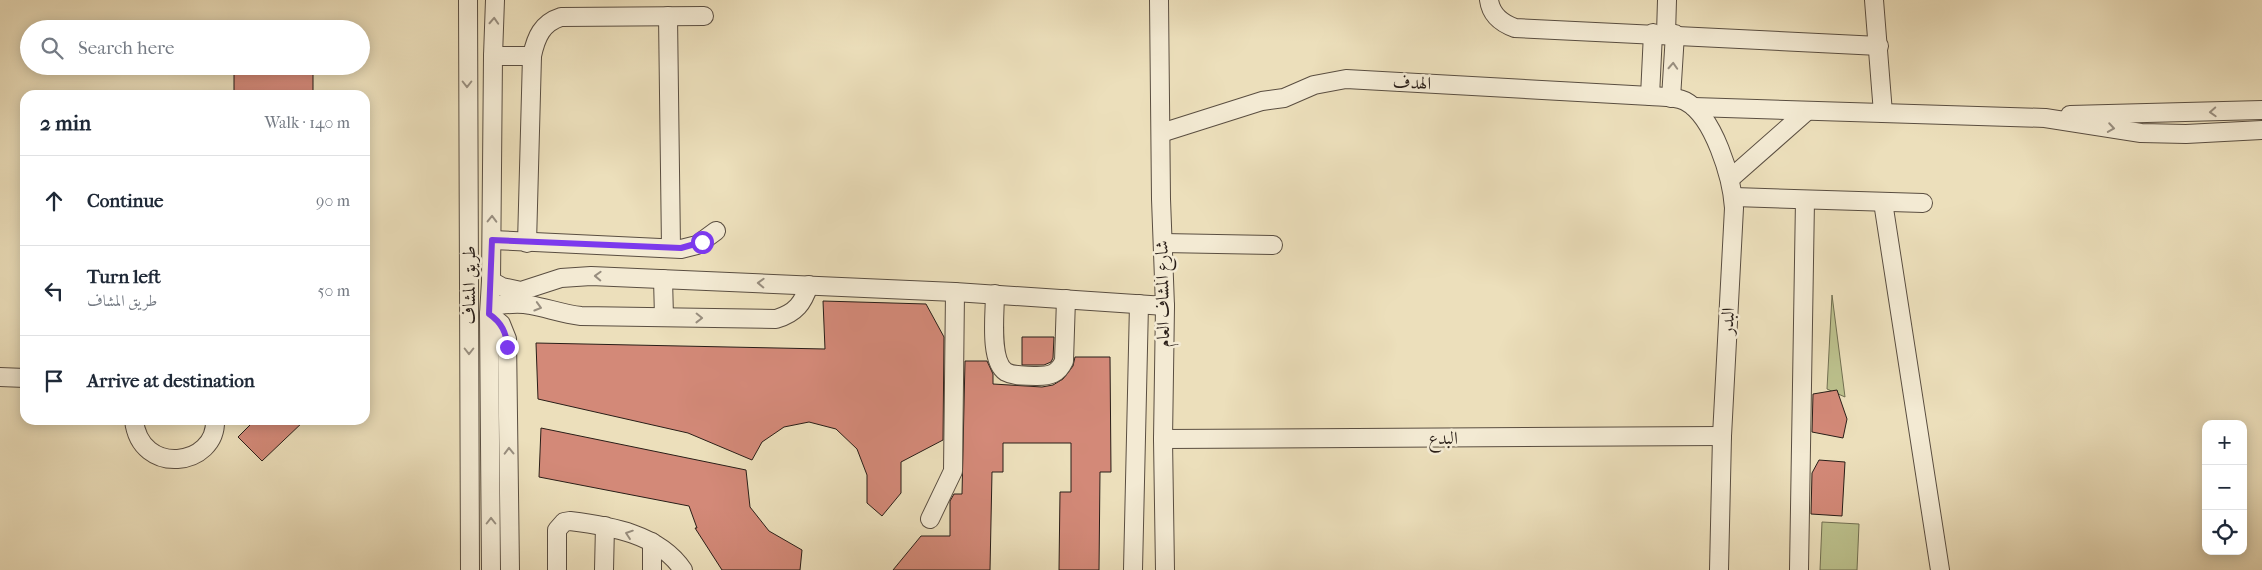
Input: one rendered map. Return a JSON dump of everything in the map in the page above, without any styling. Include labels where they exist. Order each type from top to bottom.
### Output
[{"type":"street","name":"طريق المشاف","points":[[468,0],[470,570]]},
{"type":"street","name":"طريق المشاف","points":[[491,570],[489,310],[492,240],[495,0]]},
{"type":"street","name":"شارع المشاف العام","points":[[1159,0],[1165,306],[1164,439],[1167,568]]},
{"type":"street","points":[[1489,0],[1493,13],[1499,20],[1515,28],[1879,46]]},
{"type":"street","points":[[1650,96],[1664,34],[1667,0]]},
{"type":"street","points":[[1874,0],[1883,113]]},
{"type":"street","points":[[668,16],[671,248]]},
{"type":"street","points":[[527,243],[532,56],[540,31],[553,20],[561,17],[704,16]]},
{"type":"street","points":[[1664,34],[1672,98],[1684,100],[1694,107],[2045,118],[2141,133],[2186,134],[2262,130]]},
{"type":"street","points":[[493,56],[532,56]]},
{"type":"street","name":"الهدف","points":[[1161,133],[1262,101],[1284,98],[1314,85],[1346,79],[1672,98]]},
{"type":"street","name":"البدر","points":[[1694,107],[1701,114],[1717,143],[1731,178],[1734,197],[1722,436],[1719,570]]},
{"type":"street","points":[[2045,118],[2093,113],[2153,114],[2262,110]]},
{"type":"street","points":[[1731,178],[1807,111]]},
{"type":"street","points":[[1734,197],[1922,203]]},
{"type":"street","points":[[1799,570],[1805,200]]},
{"type":"street","points":[[1883,202],[1940,570]]},
{"type":"street","points":[[492,240],[527,243],[681,248],[697,245],[716,231]]},
{"type":"street","points":[[1163,243],[1273,245]]},
{"type":"street","points":[[491,281],[502,287],[521,291],[574,276],[995,294],[1165,306]]},
{"type":"street","points":[[664,279],[664,317]]},
{"type":"street","points":[[489,310],[506,304],[529,305],[554,312],[581,316],[776,319],[797,309],[804,300],[809,285]]},
{"type":"street","points":[[930,519],[953,471],[955,292]]},
{"type":"street","points":[[995,294],[996,358],[1005,371],[1013,375],[1049,375],[1061,367],[1064,361],[1066,299]]},
{"type":"street","points":[[1134,570],[1139,304]]},
{"type":"street","name":"طريق المشاف","points":[[489,310],[501,324],[507,339],[510,570]]},
{"type":"street","points":[[0,377],[20,378]]},
{"type":"street","points":[[135,425],[137,434],[144,446],[160,457],[180,460],[193,456],[203,448],[211,437],[214,425]]},
{"type":"street","name":"البدع","points":[[1164,439],[1722,436]]},
{"type":"street","points":[[557,570],[556,536],[560,526],[570,521],[605,526],[652,542],[672,555],[683,570]]},
{"type":"street","points":[[604,570],[605,526]]},
{"type":"street","points":[[652,542],[652,570]]},
{"type":"green space","points":[[1832,295],[1845,397],[1827,389]]},
{"type":"green space","points":[[1822,522],[1859,524],[1857,570],[1820,570]]},
{"type":"building","points":[[234,75],[313,75],[313,90],[234,90]]},
{"type":"building","points":[[823,301],[926,304],[944,337],[943,440],[901,462],[901,493],[882,516],[867,503],[867,475],[857,449],[836,429],[809,422],[784,427],[762,442],[752,460],[688,433],[538,399],[536,343],[825,349]]},
{"type":"building","points":[[1022,337],[1054,337],[1053,358],[1051,362],[1044,365],[1022,365]]},
{"type":"building","points":[[1075,357],[1110,357],[1111,472],[1100,472],[1099,570],[1059,570],[1060,492],[1071,492],[1071,443],[1003,443],[1003,472],[992,472],[990,570],[893,570],[921,536],[950,536],[950,501],[954,494],[962,494],[965,361],[987,361],[993,374],[993,384],[1042,387],[1053,385],[1063,379],[1073,366]]},
{"type":"building","points":[[1837,390],[1847,419],[1843,438],[1812,432],[1813,394]]},
{"type":"building","points":[[250,425],[300,425],[262,461],[238,437]]},
{"type":"building","points":[[541,428],[746,470],[750,507],[769,531],[802,550],[800,570],[722,570],[695,528],[697,528],[689,506],[539,477]]},
{"type":"building","points":[[1819,460],[1845,462],[1842,516],[1811,514],[1812,473]]},
{"type":"route","points":[[507,347],[505,331],[496,318],[489,314],[492,240],[527,243],[681,248],[697,245],[702,242]]}]
